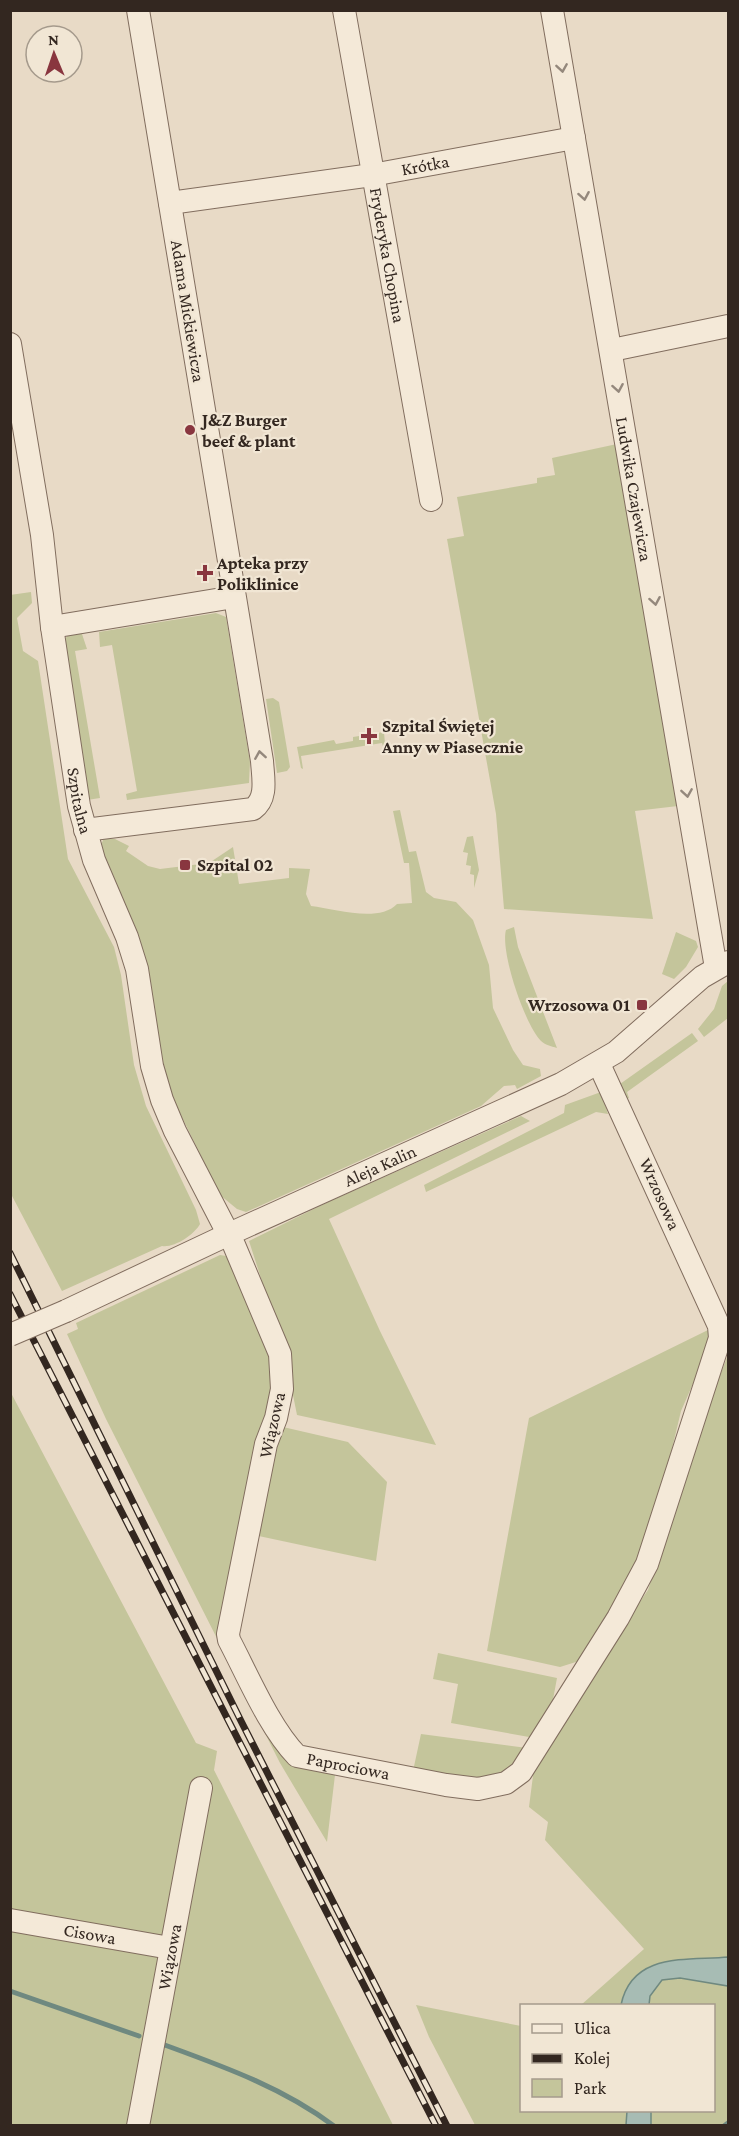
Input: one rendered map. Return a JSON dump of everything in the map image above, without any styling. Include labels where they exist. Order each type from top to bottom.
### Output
[{"type":"street","name":"Adama Mickiewicza","points":[[84,830],[246,810],[262,798],[264,781],[138,10]]},
{"type":"street","name":"Fryderyka Chopina","points":[[344,10],[431,500]]},
{"type":"street","name":"Ludwika Czajewicza","points":[[552,10],[722,965]]},
{"type":"street","name":"Krótka","points":[[170,203],[372,175],[574,138]]},
{"type":"street","points":[[612,350],[729,326]]},
{"type":"street","name":"Szpitalna","points":[[10,344],[42,535],[52,627],[84,830],[131,947],[142,993],[152,1066],[162,1100],[227,1235]]},
{"type":"street","points":[[52,627],[234,597]]},
{"type":"street","name":"Aleja Kalin","points":[[10,1335],[532,1098],[599,1064],[634,1038],[684,992],[722,965]]},
{"type":"street","name":"Wrzosowa","points":[[478,1789],[506,1783],[521,1772],[618,1618],[647,1564],[718,1351],[719,1326],[599,1064]]},
{"type":"street","name":"Wiązowa","points":[[227,1235],[238,1253],[280,1354],[282,1389],[276,1418],[266,1444],[230,1622]]},
{"type":"street","name":"Paprociowa","points":[[230,1622],[229,1640],[274,1723],[288,1746],[297,1755],[446,1785],[478,1789]]},
{"type":"street","name":"Wiązowa","points":[[138,2126],[201,1788]]},
{"type":"street","name":"Cisowa","points":[[10,1920],[170,1948]]},
{"type":"green space","points":[[617,444],[678,806],[635,811],[653,919],[504,909],[496,814],[447,539],[464,536],[457,497],[537,483],[537,478],[555,475],[552,458]]},
{"type":"green space","points":[[31,592],[32,603],[17,618],[23,651],[38,661],[68,859],[114,947],[121,975],[134,1065],[146,1106],[196,1210],[200,1224],[178,1243],[162,1246],[62,1291],[11,1194],[10,595]]},
{"type":"green space","points":[[216,613],[226,617],[250,762],[249,783],[127,800],[126,794],[137,791],[112,645],[100,647],[99,632]]},
{"type":"green space","points":[[81,631],[87,649],[75,651],[100,798],[87,800],[62,642],[71,632]]},
{"type":"green space","points":[[273,698],[279,702],[290,767],[287,771],[277,773],[266,699]]},
{"type":"green space","points":[[384,732],[386,756],[382,743],[301,756],[303,769],[301,768],[297,747],[334,740],[336,744],[353,741],[353,737]]},
{"type":"green space","points":[[400,810],[409,852],[416,851],[426,892],[434,898],[456,902],[473,920],[489,965],[493,1008],[513,1050],[523,1065],[540,1069],[541,1076],[517,1089],[515,1085],[504,1086],[481,1106],[246,1212],[237,1209],[220,1195],[177,1107],[167,1081],[160,1049],[100,847],[104,838],[115,839],[129,846],[126,851],[148,866],[160,869],[209,863],[233,847],[239,884],[289,878],[289,868],[310,869],[306,894],[311,906],[356,913],[379,913],[397,904],[412,903],[409,863],[404,863],[393,811]]},
{"type":"green space","points":[[473,836],[479,870],[474,888],[474,875],[470,874],[471,866],[466,865],[468,853],[463,852],[467,837]]},
{"type":"green space","points":[[514,927],[518,947],[557,1048],[543,1042],[535,1033],[521,1005],[510,971],[505,940],[506,930]]},
{"type":"green space","points":[[676,932],[696,941],[698,947],[686,967],[674,979],[662,974]]},
{"type":"green space","points":[[728,981],[728,1018],[704,1037],[698,1029],[714,1009],[722,986]]},
{"type":"green space","points":[[692,1033],[698,1041],[627,1092],[629,1098],[627,1099],[620,1084]]},
{"type":"green space","points":[[601,1092],[608,1114],[596,1112],[426,1192],[424,1185],[564,1113],[565,1105]]},
{"type":"green space","points":[[521,1116],[530,1121],[329,1219],[380,1331],[436,1445],[297,1415],[284,1350],[249,1241],[326,1203]]},
{"type":"green space","points":[[220,1255],[226,1256],[231,1266],[275,1372],[225,1600],[267,1722],[332,1768],[335,1775],[327,1842],[280,1763],[106,1419],[67,1334],[78,1329],[76,1323]]},
{"type":"green space","points":[[708,1330],[710,1345],[681,1411],[666,1474],[636,1575],[579,1661],[560,1667],[487,1651],[529,1418]]},
{"type":"green space","points":[[728,1355],[728,1957],[664,1962],[649,1967],[637,1975],[627,1988],[621,2004],[582,2004],[644,1949],[545,1840],[548,1822],[529,1807],[534,1768],[612,1642],[648,1590],[706,1411]]},
{"type":"green space","points":[[10,1391],[196,1743],[217,1751],[214,1770],[393,2125],[11,2125]]},
{"type":"green space","points":[[283,1427],[348,1442],[387,1482],[376,1561],[254,1535],[274,1441]]},
{"type":"green space","points":[[438,1653],[557,1678],[552,1705],[534,1735],[529,1737],[451,1723],[458,1684],[433,1679]]},
{"type":"green space","points":[[421,1734],[527,1748],[519,1766],[492,1780],[413,1771]]},
{"type":"green space","points":[[680,1978],[728,1986],[728,2125],[651,2125],[651,2112],[715,2112],[715,2004],[649,2004],[650,1996],[662,1980]]},
{"type":"green space","points":[[416,2005],[520,2026],[520,2112],[627,2112],[626,2125],[475,2125],[429,2037]]},
{"type":"shaded area","points":[[728,1957],[728,1986],[680,1978],[662,1980],[650,1996],[649,2004],[621,2004],[627,1988],[637,1975],[649,1967],[680,1960]]},
{"type":"shaded area","points":[[627,2112],[651,2112],[651,2125],[626,2125]]},
{"type":"waterway","points":[[10,1991],[139,2036]]},
{"type":"waterway","points":[[162,2044],[229,2069],[273,2089],[334,2126]]},
{"type":"waterway","points":[[724,2126],[728,2123]]},
{"type":"railway","points":[[10,1253],[241,1721],[447,2126]]},
{"type":"railway","points":[[10,1294],[436,2126]]},
{"type":"place","name":"J&Z Burger beef & plant","points":[[190,430]]},
{"type":"place","name":"Apteka przy Poliklinice","points":[[205,573]]},
{"type":"place","name":"Szpital Świętej Anny w Piasecznie","points":[[369,736]]},
{"type":"place","name":"Szpital 02","points":[[185,865]]},
{"type":"place","name":"Wrzosowa 01","points":[[642,1005]]}]
